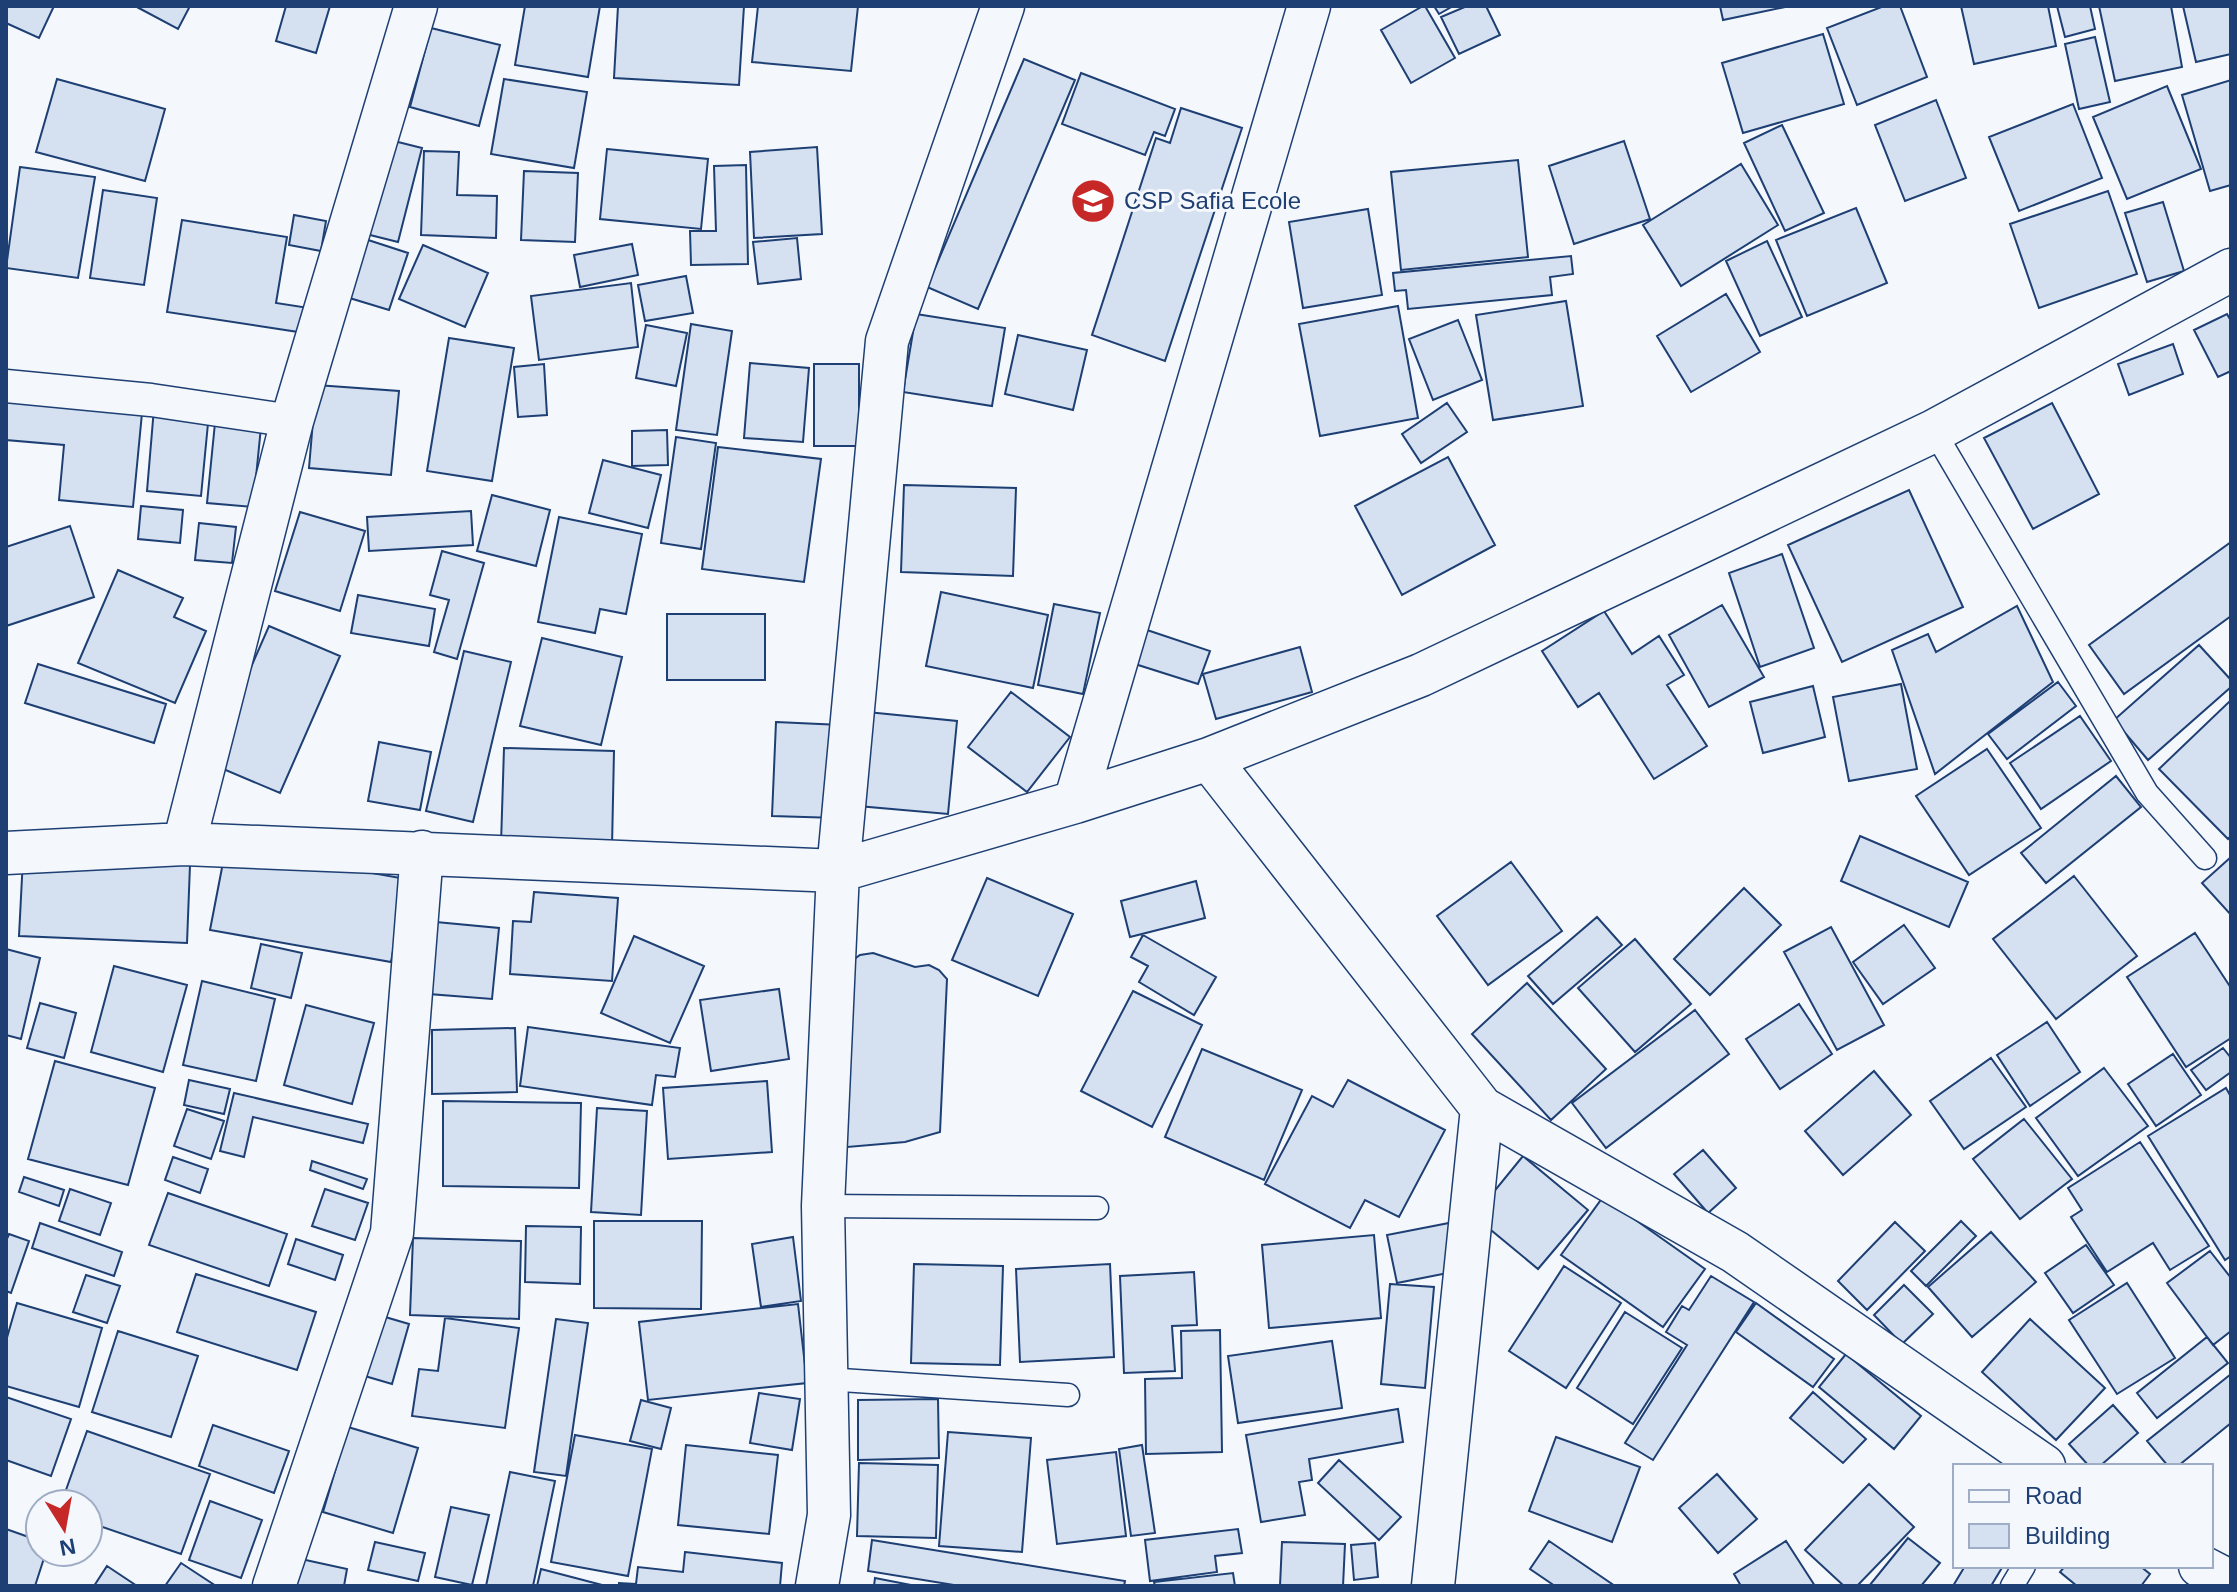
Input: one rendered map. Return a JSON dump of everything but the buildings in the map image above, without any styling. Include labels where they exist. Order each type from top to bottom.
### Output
[{"type":"street","points":[[184,844],[292,421],[416,6]]},
{"type":"street","points":[[817,1586],[829,1515],[823,1206],[838,871],[887,341],[1003,6]]},
{"type":"street","points":[[1075,802],[1312,8]]},
{"type":"street","points":[[6,853],[184,844],[838,871],[1075,802],[1209,759],[1421,675],[1934,431],[2231,270]]},
{"type":"street","points":[[6,386],[151,400],[292,421]]},
{"type":"street","points":[[1209,759],[1482,1108],[1735,1252],[2041,1464]]},
{"type":"street","points":[[274,1586],[392,1233],[422,852]]},
{"type":"street","points":[[1433,1586],[1482,1108]]},
{"type":"street","points":[[2204,1568],[2231,1582]]},
{"type":"lane","points":[[1934,431],[2147,793],[2205,858]]},
{"type":"lane","points":[[823,1206],[1097,1208]]},
{"type":"lane","points":[[826,1379],[1068,1395]]},
{"type":"lane","points":[[2012,1586],[2023,1568]]},
{"type":"place","name":"CSP Safia Ecole","points":[[1093,201]]}]
